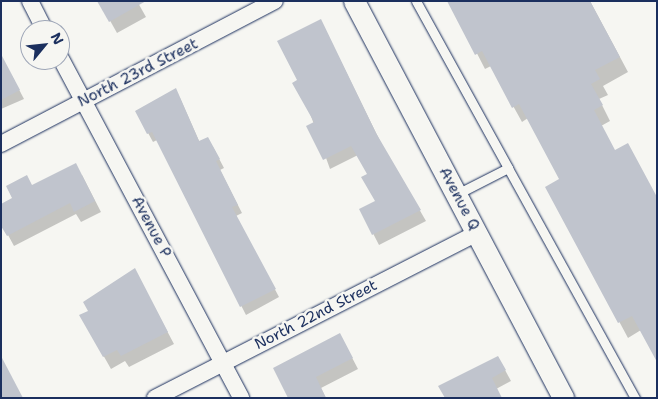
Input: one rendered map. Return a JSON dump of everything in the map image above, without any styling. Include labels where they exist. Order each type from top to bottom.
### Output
[{"type":"street","points":[[30,1],[40,20]]},
{"type":"street","name":"North 23rd Street","points":[[1,144],[276,1]]},
{"type":"street","name":"Avenue Q","points":[[354,1],[563,398]]},
{"type":"street","name":"Avenue P","points":[[67,70],[240,398]]},
{"type":"street","name":"North 22nd Street","points":[[155,398],[477,233]]},
{"type":"lane","points":[[416,1],[635,398]]},
{"type":"lane","points":[[457,194],[508,168]]},
{"type":"building","points":[[97,1],[146,1],[109,22]]},
{"type":"building","points":[[447,1],[590,1],[620,57],[595,70],[600,79],[591,84],[603,105],[594,110],[615,150],[628,143],[657,197],[657,362],[632,316],[618,323],[545,187],[559,179],[519,104],[512,108],[482,51],[475,55]]},
{"type":"building","points":[[321,19],[376,133],[421,210],[372,235],[359,209],[375,201],[361,177],[367,174],[351,146],[323,160],[306,126],[314,122],[292,83],[297,80],[277,41]]},
{"type":"building","points":[[1,54],[20,90],[1,100]]},
{"type":"building","points":[[176,88],[199,141],[208,137],[220,159],[216,161],[238,205],[232,207],[276,289],[240,307],[152,132],[147,134],[135,111]]},
{"type":"building","points":[[76,163],[95,201],[74,212],[70,203],[7,236],[1,226],[1,204],[12,198],[6,186],[27,175],[32,185]]},
{"type":"building","points":[[135,268],[168,332],[121,356],[117,350],[103,357],[79,315],[88,311],[83,302]]},
{"type":"building","points":[[340,333],[353,358],[316,377],[326,398],[288,398],[273,368]]},
{"type":"building","points":[[1,356],[23,398],[1,398]]},
{"type":"building","points":[[498,356],[506,370],[492,378],[502,398],[445,398],[438,386]]}]
